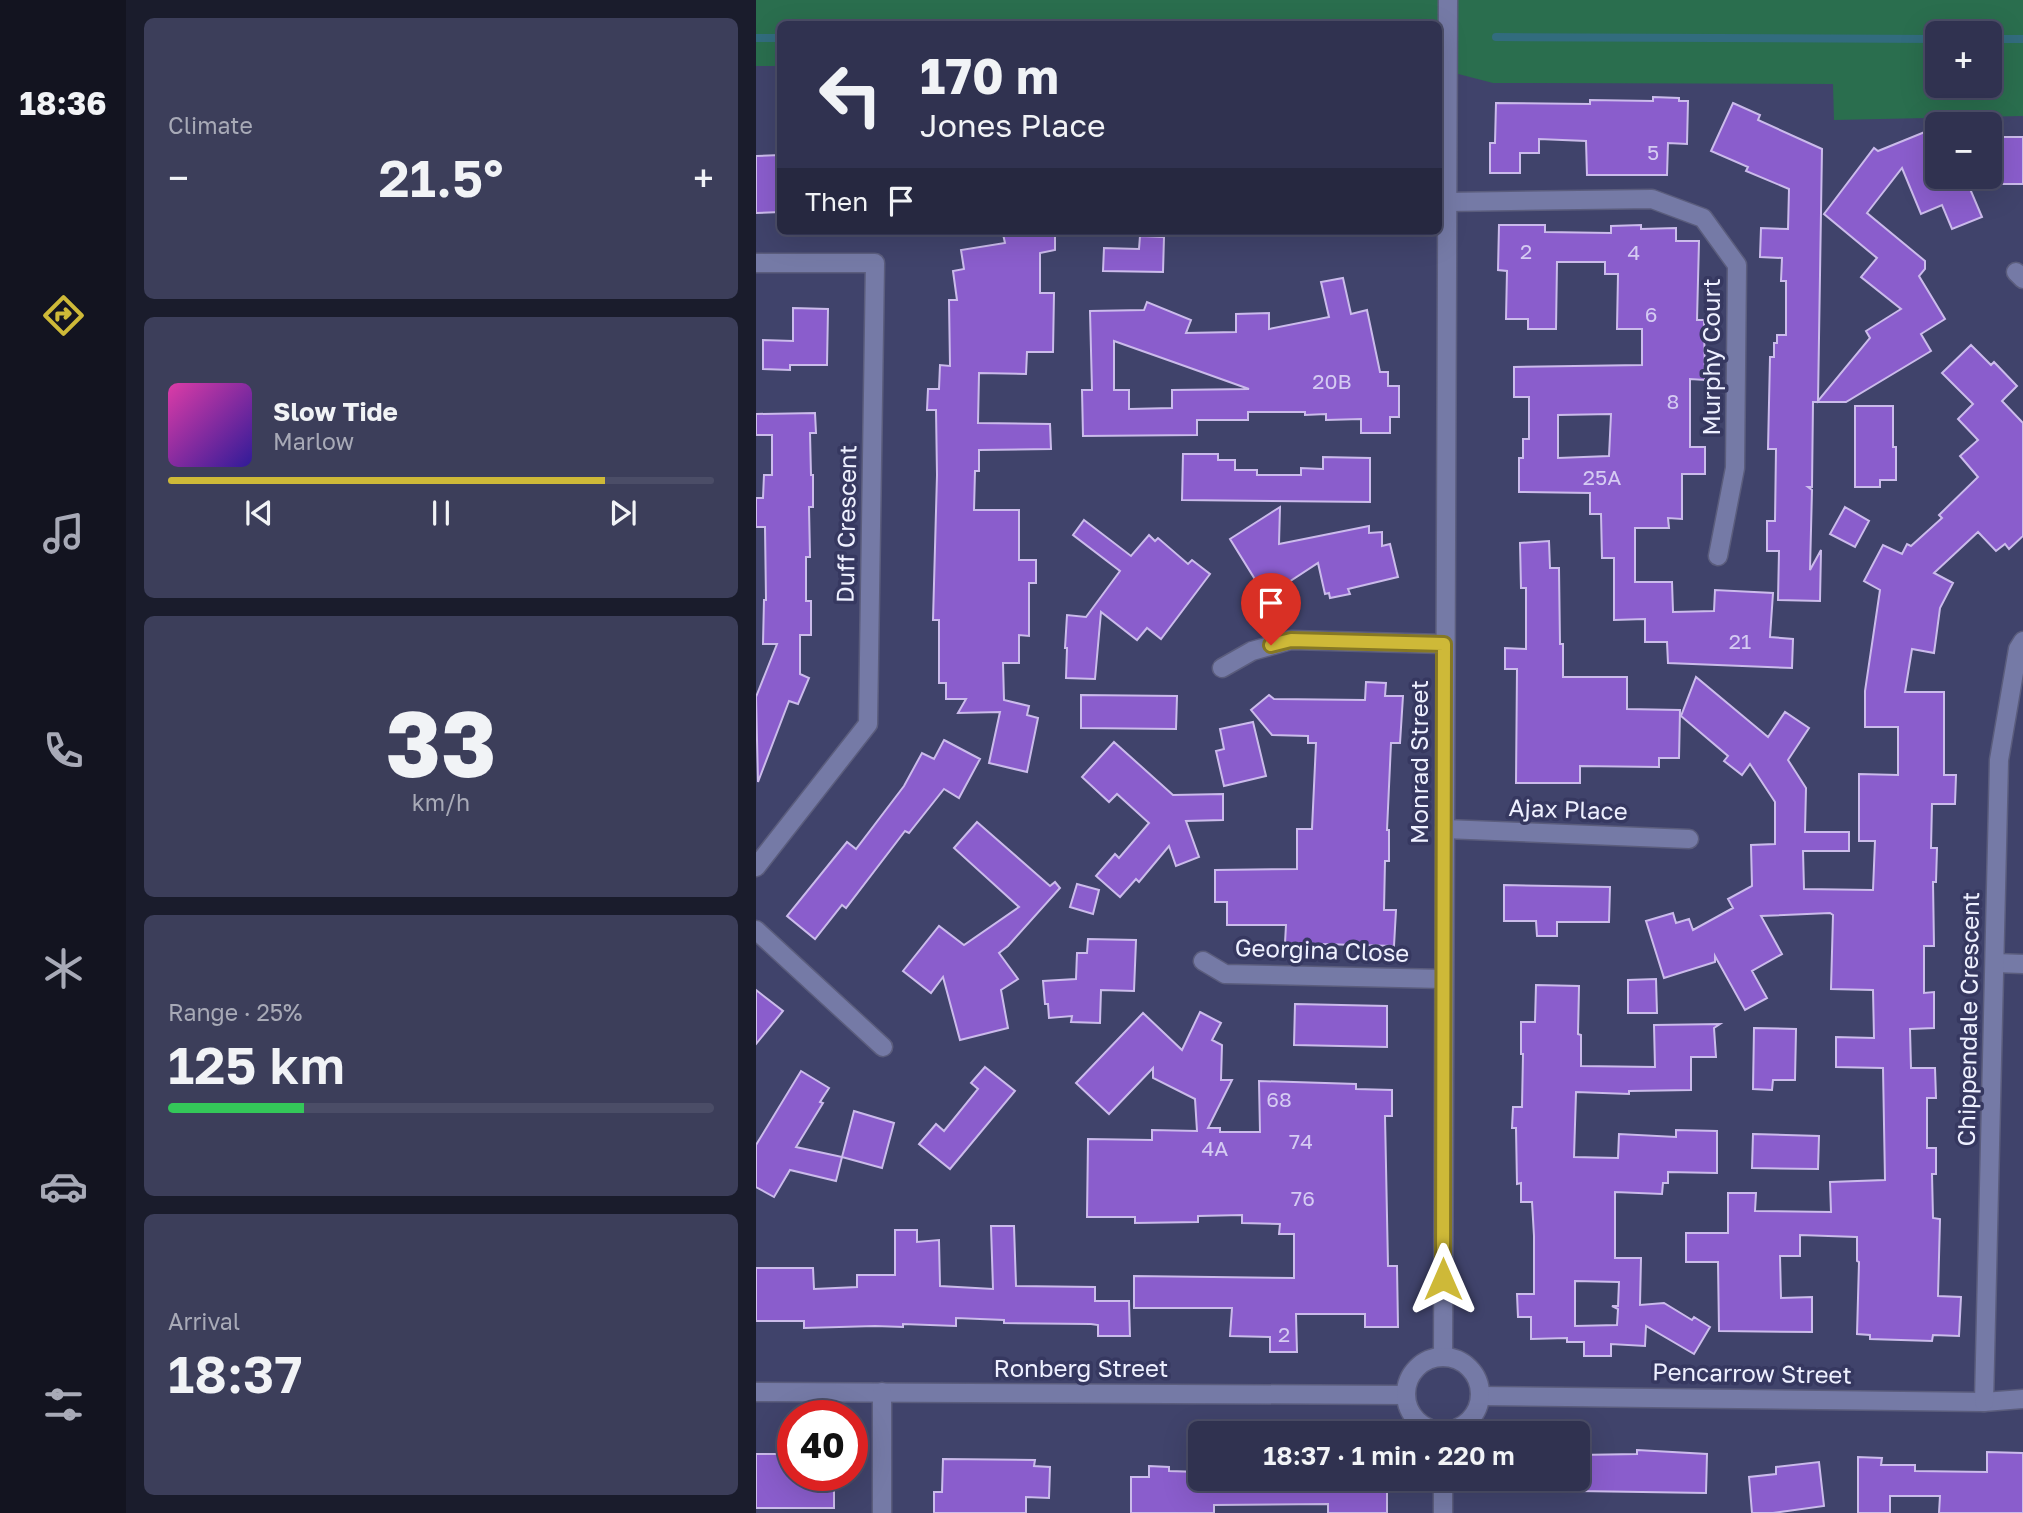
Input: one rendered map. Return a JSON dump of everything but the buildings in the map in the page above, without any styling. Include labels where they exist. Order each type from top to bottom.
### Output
[{"type":"street","name":"Monrad Street","points":[[1443,1357],[1448,0]]},
{"type":"street","name":"Murphy Court","points":[[1447,201],[1652,199],[1703,218],[1737,265],[1735,468],[1718,556]]},
{"type":"street","name":"Duff Crescent","points":[[756,263],[875,262],[868,724],[756,867]]},
{"type":"street","points":[[1222,667],[1252,651],[1291,640],[1444,644]]},
{"type":"street","name":"Chippendale Crescent","points":[[1984,1402],[1999,760],[2018,649],[2023,641]]},
{"type":"street","name":"Ajax Place","points":[[1445,829],[1689,839]]},
{"type":"street","points":[[756,930],[883,1047]]},
{"type":"street","name":"Georgina Close","points":[[1203,961],[1225,974],[1443,979]]},
{"type":"street","points":[[1995,963],[2023,964]]},
{"type":"street","points":[[1419,1421],[1408,1406],[1405,1395],[1407,1383],[1421,1364],[1443,1357],[1465,1364],[1479,1384],[1478,1407],[1466,1421]]},
{"type":"street","name":"Ronberg Street","points":[[756,1392],[1405,1395]]},
{"type":"street","points":[[882,1392],[882,1513]]},
{"type":"street","name":"Pencarrow Street","points":[[1480,1396],[1984,1402],[2023,1399]]},
{"type":"street","points":[[1443,1491],[1443,1513]]},
{"type":"green space","points":[[756,0],[2023,0],[2023,116],[2002,116],[2002,112],[1925,112],[1925,118],[1834,120],[1833,84],[1493,83],[1442,70],[1442,21],[777,21],[777,66],[756,66]]},
{"type":"waterway","points":[[1496,37],[1925,39]]},
{"type":"waterway","points":[[756,38],[777,38]]},
{"type":"waterway","points":[[2002,39],[2023,39]]},
{"type":"route","points":[[1271,645],[1291,640],[1444,644],[1443,1279]]}]
